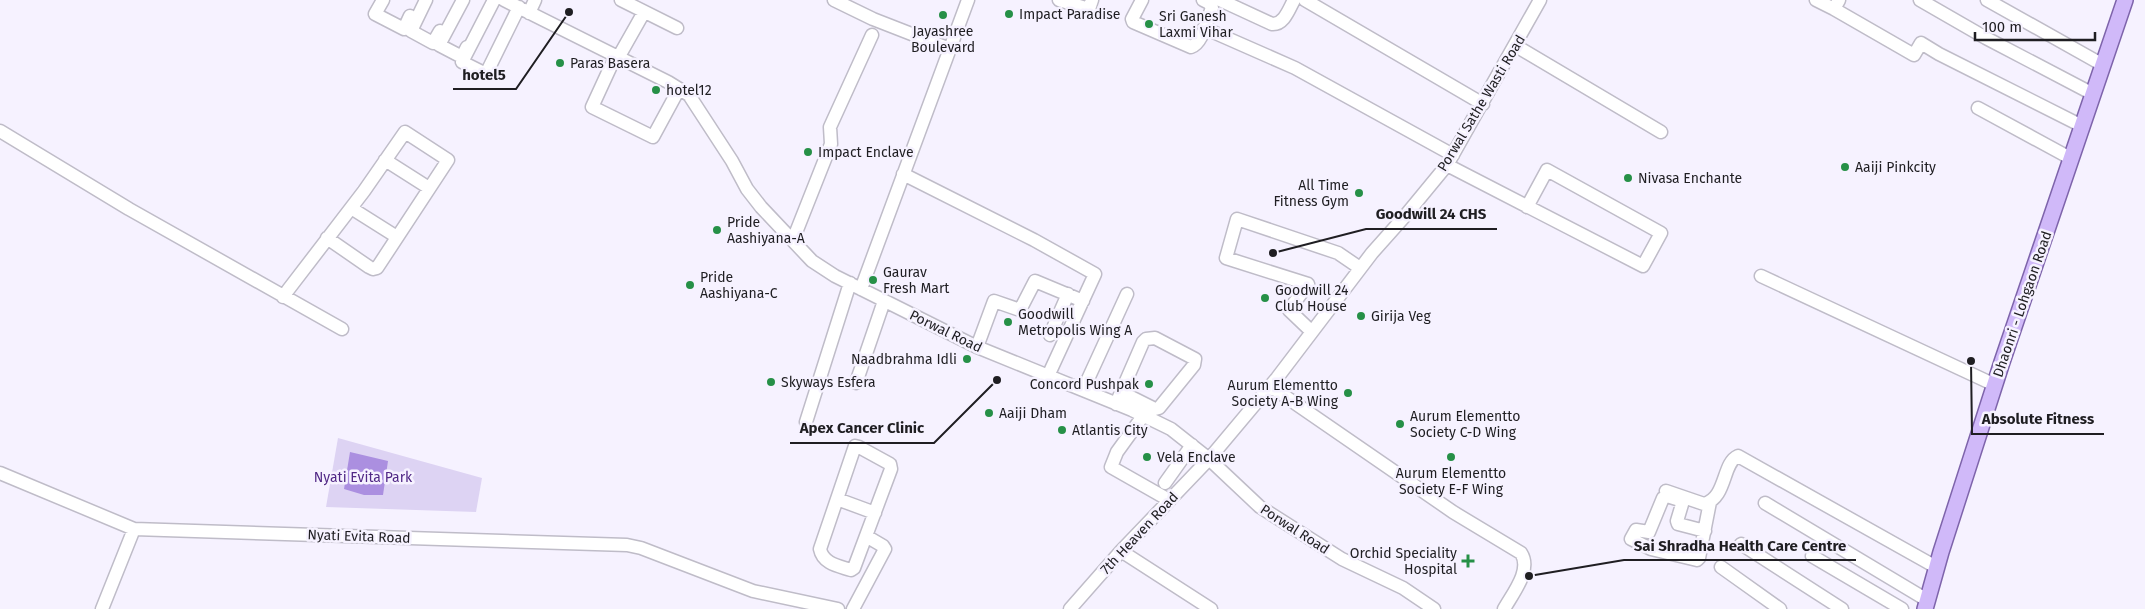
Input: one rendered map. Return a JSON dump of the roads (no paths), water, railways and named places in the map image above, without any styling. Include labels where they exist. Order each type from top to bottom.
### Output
[{"type":"main road","name":"Dhaonri - Lohgaon Road","points":[[1926,604],[1994,385],[2125,0]]},
{"type":"street","points":[[383,0],[375,14],[404,29],[417,0]]},
{"type":"street","points":[[426,0],[411,31],[434,43],[456,0]]},
{"type":"street","points":[[463,0],[440,45],[462,57],[493,0]]},
{"type":"street","points":[[493,0],[462,62],[486,74],[524,10],[535,0]]},
{"type":"street","name":"Porwal Road","points":[[504,0],[679,89],[693,100],[732,161],[747,189],[812,261],[850,284],[977,347],[1083,390],[1119,398],[1143,416],[1171,430],[1192,445],[1260,507],[1342,559],[1403,588],[1434,609]]},
{"type":"street","points":[[621,0],[677,28]]},
{"type":"street","points":[[834,0],[873,19],[950,49]]},
{"type":"street","points":[[861,289],[968,0]]},
{"type":"street","points":[[1059,0],[1089,10],[1092,0]]},
{"type":"street","points":[[1142,0],[1132,19],[1133,22],[1186,46],[1195,46],[1212,8],[1209,3],[1203,0]]},
{"type":"street","points":[[1222,0],[1272,24],[1278,25],[1282,22],[1294,0]]},
{"type":"street","points":[[1305,0],[1482,104]]},
{"type":"street","name":"Porwal Sathe Wasti Road","points":[[1209,459],[1270,386],[1360,268],[1450,160],[1516,46],[1540,0]]},
{"type":"street","points":[[1816,0],[1837,5],[1914,55],[1921,43],[1939,54],[2082,126]]},
{"type":"street","points":[[1920,0],[1995,43],[2093,94]]},
{"type":"street","points":[[1987,0],[2103,65]]},
{"type":"street","points":[[644,12],[617,57],[592,106],[653,137],[679,89]]},
{"type":"street","points":[[1204,28],[1295,68],[1527,207],[1643,266],[1661,232],[1547,170],[1527,207]]},
{"type":"street","points":[[793,240],[831,144],[830,127],[872,35]]},
{"type":"street","points":[[1516,46],[1661,132]]},
{"type":"street","points":[[1978,108],[2072,159]]},
{"type":"street","points":[[0,131],[129,209],[342,329]]},
{"type":"street","points":[[283,296],[327,238],[351,208],[405,132],[448,160],[377,268],[373,269],[327,238]]},
{"type":"street","points":[[385,160],[429,188]]},
{"type":"street","points":[[903,174],[1034,240],[1095,274],[1048,376]]},
{"type":"street","points":[[351,208],[397,237]]},
{"type":"street","points":[[1312,332],[1289,310],[1308,284],[1226,258],[1237,219],[1338,253],[1360,268]]},
{"type":"street","points":[[1761,276],[1994,385]]},
{"type":"street","points":[[977,347],[995,300],[1020,310],[1035,281],[1083,301]]},
{"type":"street","points":[[806,422],[850,284]]},
{"type":"street","points":[[1050,335],[1068,294]]},
{"type":"street","points":[[1083,390],[1128,294]]},
{"type":"street","points":[[856,383],[884,301]]},
{"type":"street","points":[[1155,338],[1195,359],[1194,365],[1159,408],[1155,409],[1119,398],[1146,339],[1155,338]]},
{"type":"street","points":[[1270,386],[1453,512],[1521,553],[1525,560],[1524,571],[1504,609]]},
{"type":"street","points":[[1143,416],[1117,452],[1111,467],[1169,500]]},
{"type":"street","points":[[1164,483],[1192,445]]},
{"type":"street","points":[[855,446],[859,446],[890,464],[891,469],[875,513],[852,570],[832,564],[821,555],[820,549],[855,446]]},
{"type":"street","points":[[1666,491],[1704,504],[1710,502],[1718,493],[1732,461],[1738,456],[1936,567]]},
{"type":"street","name":"7th Heaven Road","points":[[1070,609],[1121,551],[1209,459]]},
{"type":"street","points":[[0,473],[134,529],[102,609]]},
{"type":"street","points":[[1705,531],[1678,524],[1676,521],[1684,501],[1667,496],[1663,498],[1649,532],[1636,530],[1631,539],[1651,549],[1697,560],[1705,531],[1710,502]]},
{"type":"street","points":[[837,499],[875,513]]},
{"type":"street","points":[[1765,503],[1926,604]]},
{"type":"street","name":"Nyati Evita Road","points":[[134,529],[583,544],[608,543],[641,548],[752,591],[838,609]]},
{"type":"street","points":[[854,609],[885,549],[866,536]]},
{"type":"street","points":[[1741,544],[1842,609]]},
{"type":"street","points":[[1121,551],[1211,609]]},
{"type":"street","points":[[1812,556],[1902,609]]},
{"type":"street","points":[[1721,568],[1780,609]]},
{"type":"place","name":"hotel5","points":[[569,12]]},
{"type":"place","name":"Impact Paradise","points":[[1009,14]]},
{"type":"place","name":"Jayashree Boulevard","points":[[943,15]]},
{"type":"place","name":"Sri Ganesh Laxmi Vihar","points":[[1149,24]]},
{"type":"place","name":"Paras Basera","points":[[560,63]]},
{"type":"place","name":"hotel12","points":[[656,90]]},
{"type":"place","name":"Impact Enclave","points":[[808,152]]},
{"type":"place","name":"Aaiji Pinkcity","points":[[1845,167]]},
{"type":"place","name":"Nivasa Enchante","points":[[1628,178]]},
{"type":"place","name":"All Time Fitness Gym","points":[[1359,193]]},
{"type":"place","name":"Pride Aashiyana-A","points":[[717,230]]},
{"type":"place","name":"Goodwill 24 CHS","points":[[1273,253]]},
{"type":"place","name":"Gaurav Fresh Mart","points":[[873,280]]},
{"type":"place","name":"Pride Aashiyana-C","points":[[690,285]]},
{"type":"place","name":"Goodwill 24 Club House","points":[[1265,298]]},
{"type":"place","name":"Girija Veg","points":[[1361,316]]},
{"type":"place","name":"Goodwill Metropolis Wing A","points":[[1008,322]]},
{"type":"place","name":"Naadbrahma Idli","points":[[967,359]]},
{"type":"place","name":"Absolute Fitness","points":[[1971,361]]},
{"type":"place","name":"Apex Cancer Clinic","points":[[997,380]]},
{"type":"place","name":"Skyways Esfera","points":[[771,382]]},
{"type":"place","name":"Concord Pushpak","points":[[1149,384]]},
{"type":"place","name":"Aurum Elementto Society A-B Wing","points":[[1348,393]]},
{"type":"place","name":"Aaiji Dham","points":[[989,413]]},
{"type":"place","name":"Aurum Elementto Society C-D Wing","points":[[1400,424]]},
{"type":"place","name":"Atlantis City","points":[[1062,430]]},
{"type":"place","name":"Vela Enclave","points":[[1147,457]]},
{"type":"place","name":"Aurum Elementto Society E-F Wing","points":[[1451,457]]},
{"type":"place","name":"Orchid Speciality Hospital","points":[[1468,561]]},
{"type":"place","name":"Sai Shradha Health Care Centre","points":[[1529,576]]},
{"type":"park label","name":"Nyati Evita Park","points":[[363,477]]}]
